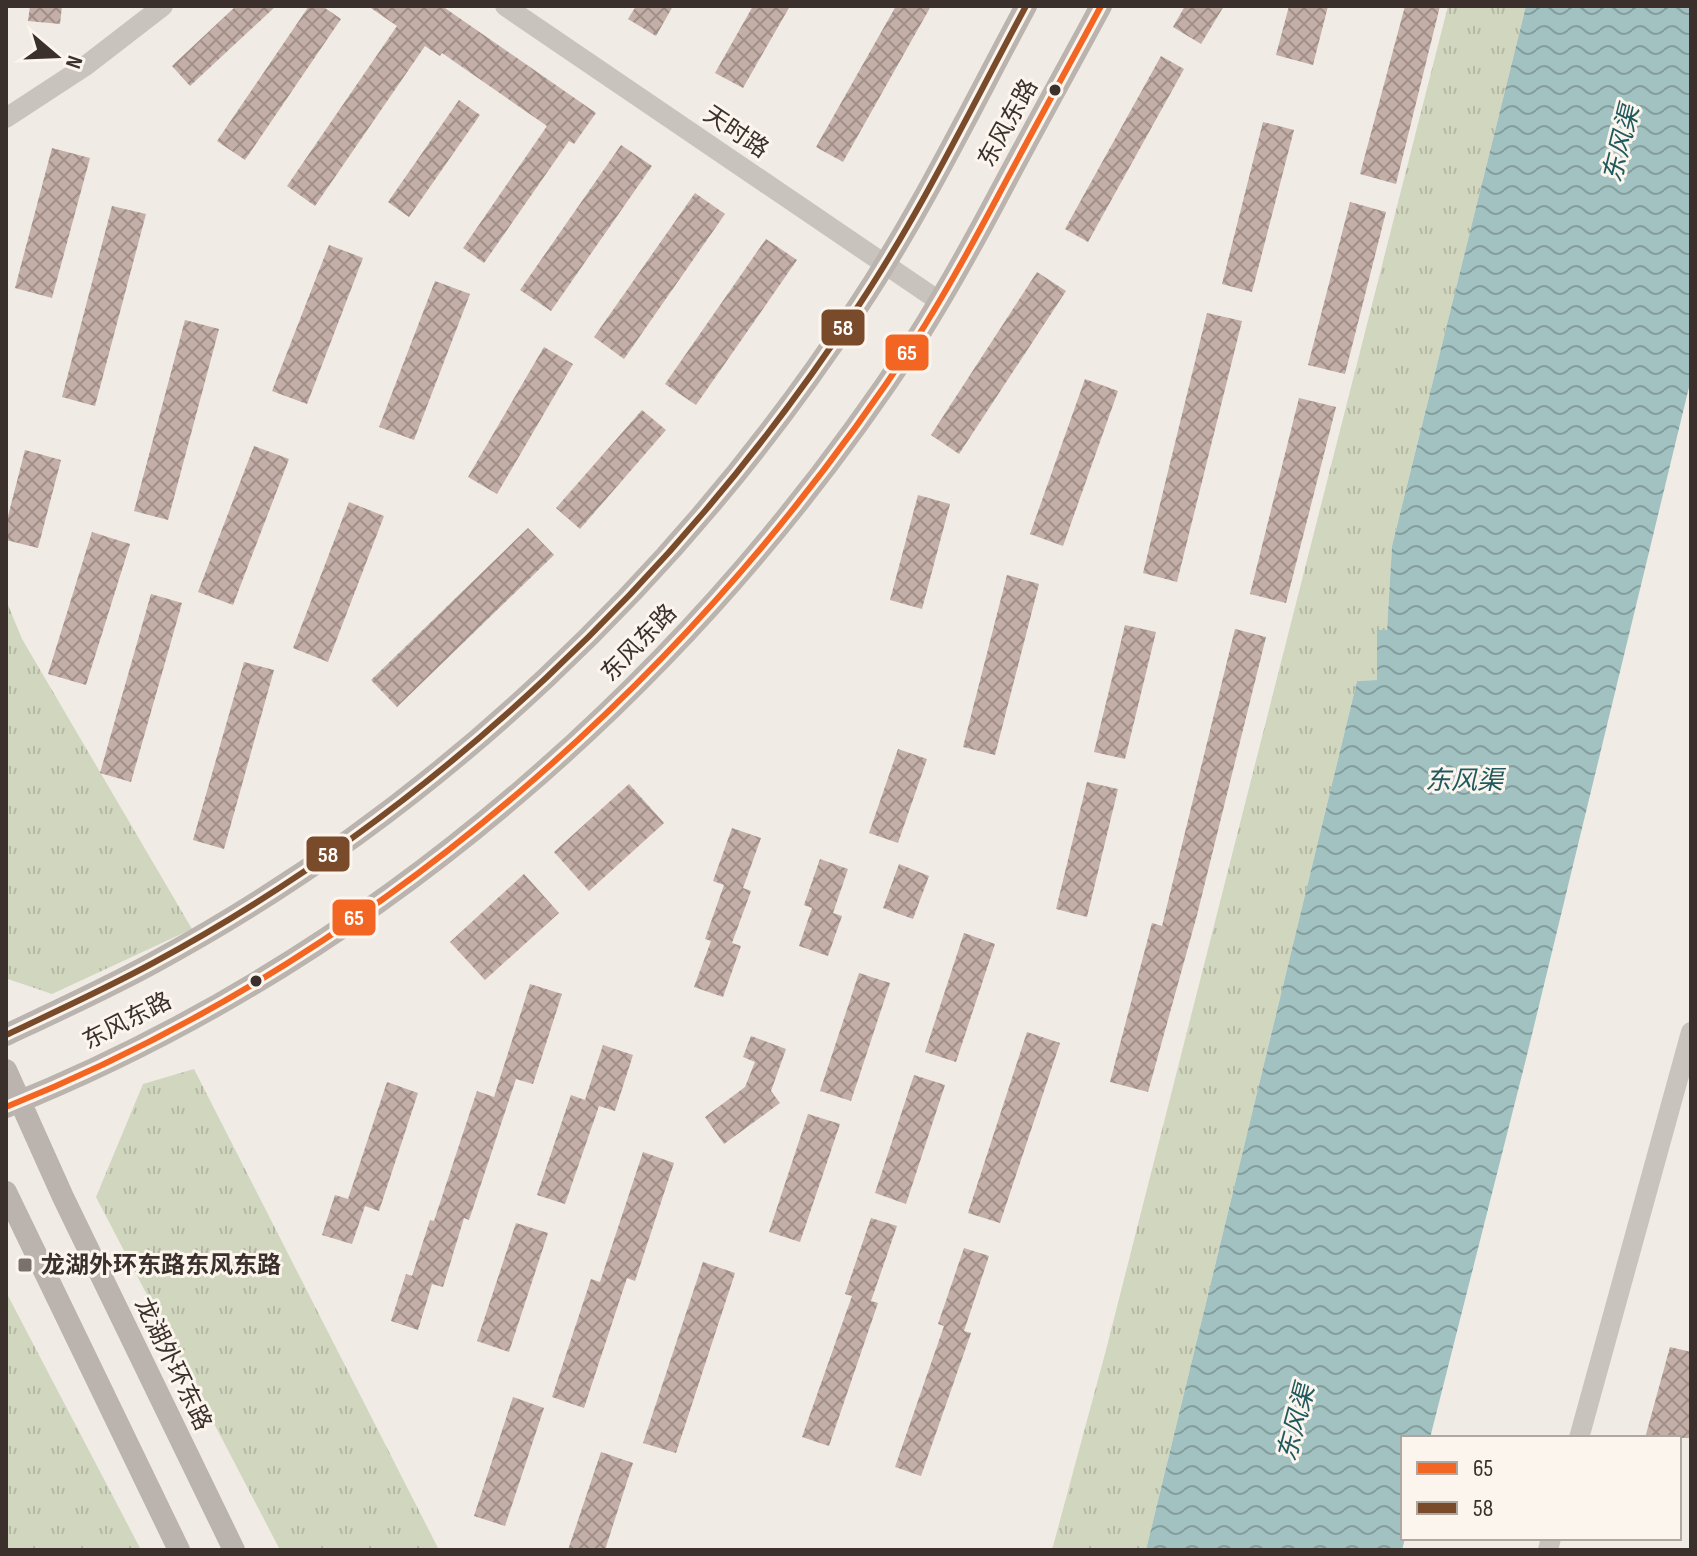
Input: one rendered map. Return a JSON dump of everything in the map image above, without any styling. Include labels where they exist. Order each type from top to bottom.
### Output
[{"type":"main road","name":"东风东路","points":[[6,1035],[154,963],[278,888],[414,791],[534,690],[650,572],[750,458],[806,383],[884,264],[1026,6]]},
{"type":"main road","name":"东风东路","points":[[13,1104],[185,1022],[314,944],[453,846],[577,741],[643,678],[801,499],[860,422],[939,301],[1101,6]]},
{"type":"main road","name":"龙湖外环东路","points":[[6,1070],[13,1104],[63,1197],[234,1550]]},
{"type":"main road","points":[[6,1192],[179,1550]]},
{"type":"street","points":[[6,118],[84,67],[163,6]]},
{"type":"street","name":"天时路","points":[[505,6],[939,301]]},
{"type":"street","points":[[1580,1436],[1691,1032]]},
{"type":"green space","points":[[1448,6],[1526,6],[1392,546],[1387,631],[1377,631],[1377,680],[1357,681],[1146,1550],[1052,1550],[1106,1350]]},
{"type":"green space","points":[[6,600],[22,639],[192,929],[52,994],[8,979],[6,974]]},
{"type":"green space","points":[[194,1069],[439,1550],[280,1550],[96,1197],[143,1084]]},
{"type":"green space","points":[[6,1292],[141,1550],[6,1550]]},
{"type":"water","name":"东风渠","points":[[1526,6],[1691,6],[1691,379],[1526,1059],[1431,1436],[1401,1436],[1401,1540],[1404,1540],[1402,1550],[1146,1550],[1357,681],[1377,680],[1377,630],[1387,630],[1392,546]]},
{"type":"building","points":[[30,6],[62,6],[60,24],[28,21]]},
{"type":"building","points":[[236,6],[276,6],[190,86],[172,66]]},
{"type":"building","points":[[309,6],[322,6],[341,19],[245,160],[217,141]]},
{"type":"building","points":[[368,6],[442,6],[596,113],[574,144],[569,141],[484,263],[463,248],[547,126],[442,53],[440,56],[425,46],[315,206],[287,186],[397,26]]},
{"type":"building","points":[[636,6],[673,6],[656,36],[628,19]]},
{"type":"building","points":[[753,6],[790,6],[743,88],[715,73]]},
{"type":"building","points":[[896,6],[931,6],[843,162],[816,147]]},
{"type":"building","points":[[1185,6],[1224,6],[1201,44],[1173,27]]},
{"type":"building","points":[[1289,6],[1328,6],[1313,65],[1276,55]]},
{"type":"building","points":[[1405,6],[1440,6],[1396,184],[1360,174]]},
{"type":"building","points":[[1161,56],[1184,69],[1088,242],[1065,229]]},
{"type":"building","points":[[459,100],[480,115],[409,217],[388,202]]},
{"type":"building","points":[[1263,122],[1294,130],[1252,292],[1222,284]]},
{"type":"building","points":[[621,145],[652,166],[551,311],[520,290]]},
{"type":"building","points":[[52,148],[90,158],[52,298],[15,288]]},
{"type":"building","points":[[695,193],[725,214],[624,359],[594,337]]},
{"type":"building","points":[[1350,202],[1386,212],[1345,374],[1308,365]]},
{"type":"building","points":[[112,206],[146,214],[95,406],[62,397]]},
{"type":"building","points":[[766,239],[797,260],[696,405],[665,384]]},
{"type":"building","points":[[329,245],[363,258],[307,404],[272,391]]},
{"type":"building","points":[[1037,272],[1066,291],[959,454],[931,435]]},
{"type":"building","points":[[435,281],[470,294],[414,440],[379,427]]},
{"type":"building","points":[[1207,313],[1242,321],[1177,582],[1143,573]]},
{"type":"building","points":[[185,320],[219,329],[168,520],[134,511]]},
{"type":"building","points":[[544,347],[573,364],[497,494],[468,477]]},
{"type":"building","points":[[1085,379],[1118,391],[1063,546],[1030,534]]},
{"type":"building","points":[[1299,398],[1336,407],[1286,603],[1250,594]]},
{"type":"building","points":[[642,410],[666,430],[580,529],[556,508]]},
{"type":"building","points":[[254,446],[289,459],[233,605],[198,592]]},
{"type":"building","points":[[25,450],[61,460],[38,548],[6,540],[6,524]]},
{"type":"building","points":[[918,495],[950,504],[922,609],[890,600]]},
{"type":"building","points":[[349,502],[384,516],[328,662],[293,648]]},
{"type":"building","points":[[528,528],[554,555],[397,707],[371,680]]},
{"type":"building","points":[[92,532],[130,544],[86,685],[48,674]]},
{"type":"building","points":[[1007,575],[1039,584],[995,755],[963,747]]},
{"type":"building","points":[[151,594],[182,603],[131,782],[100,773]]},
{"type":"building","points":[[1125,625],[1156,632],[1125,759],[1094,752]]},
{"type":"building","points":[[1235,629],[1266,637],[1197,915],[1148,1092],[1110,1082],[1152,923],[1162,926]]},
{"type":"building","points":[[244,662],[274,670],[224,849],[193,840]]},
{"type":"building","points":[[898,749],[927,759],[898,843],[869,833]]},
{"type":"building","points":[[1087,782],[1118,789],[1087,917],[1056,909]]},
{"type":"building","points":[[629,784],[664,823],[589,891],[554,852]]},
{"type":"building","points":[[732,828],[761,838],[743,888],[751,891],[732,943],[741,946],[723,997],[694,987],[711,941],[705,939],[724,885],[713,881]]},
{"type":"building","points":[[820,859],[848,869],[833,913],[842,916],[828,956],[799,946],[812,908],[804,905]]},
{"type":"building","points":[[899,864],[929,876],[913,919],[883,908]]},
{"type":"building","points":[[524,874],[559,913],[485,980],[450,942]]},
{"type":"building","points":[[964,933],[995,944],[956,1062],[925,1052]]},
{"type":"building","points":[[859,973],[890,983],[851,1101],[820,1091]]},
{"type":"building","points":[[530,984],[562,994],[533,1084],[516,1079],[469,1220],[464,1218],[443,1287],[432,1284],[418,1330],[391,1321],[406,1274],[412,1276],[430,1220],[434,1221],[477,1091],[494,1097]]},
{"type":"building","points":[[1027,1032],[1060,1043],[1000,1223],[968,1213]]},
{"type":"building","points":[[751,1036],[786,1049],[771,1091],[780,1103],[724,1144],[705,1117],[745,1087],[755,1062],[743,1057]]},
{"type":"building","points":[[603,1045],[633,1055],[615,1111],[599,1106],[565,1204],[537,1195],[571,1095],[585,1100]]},
{"type":"building","points":[[914,1075],[945,1085],[906,1204],[875,1193]]},
{"type":"building","points":[[387,1082],[418,1093],[379,1211],[365,1206],[352,1244],[322,1235],[335,1195],[348,1199]]},
{"type":"building","points":[[808,1114],[840,1124],[800,1242],[769,1232]]},
{"type":"building","points":[[643,1152],[674,1163],[635,1281],[627,1278],[584,1408],[552,1397],[591,1279],[600,1282]]},
{"type":"building","points":[[871,1218],[897,1226],[871,1301],[878,1303],[829,1446],[802,1437],[852,1296],[845,1294]]},
{"type":"building","points":[[516,1223],[548,1233],[509,1352],[477,1341]]},
{"type":"building","points":[[964,1248],[989,1256],[964,1331],[971,1333],[921,1476],[895,1467],[944,1326],[938,1324]]},
{"type":"building","points":[[703,1262],[735,1273],[676,1453],[643,1443]]},
{"type":"building","points":[[1670,1347],[1691,1352],[1691,1438],[1646,1436]]},
{"type":"building","points":[[513,1397],[544,1408],[505,1526],[474,1516]]},
{"type":"building","points":[[601,1452],[633,1463],[605,1550],[568,1550]]},
{"type":"transit line","name":"58","points":[[6,1035],[153,963],[258,902],[359,833],[455,758],[546,678],[633,591],[714,500],[790,404],[859,305],[925,195],[1026,6]]},
{"type":"transit line","name":"65","points":[[6,1107],[143,1045],[275,971],[400,887],[518,793],[629,691],[733,580],[828,464],[915,341],[968,251],[1101,6]]},
{"type":"place","name":"龙湖外环东路东风东路","points":[[25,1265]]}]
